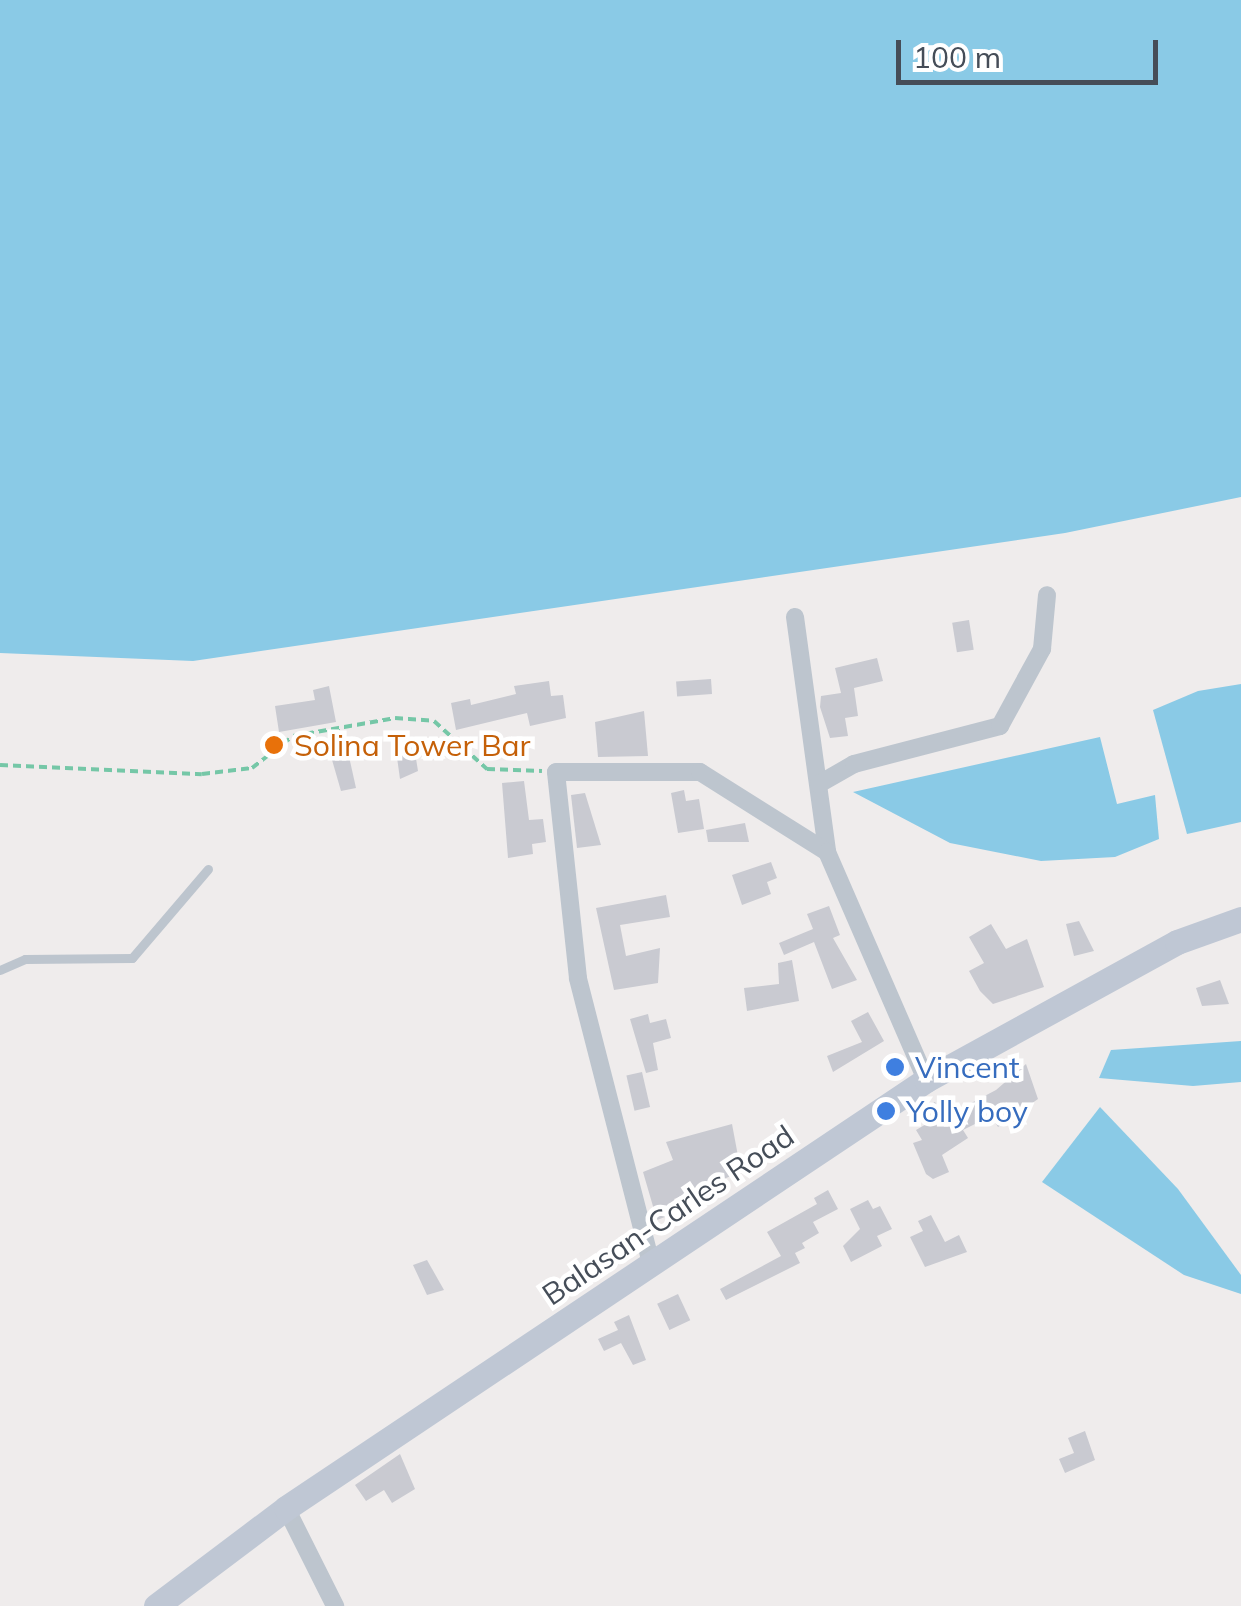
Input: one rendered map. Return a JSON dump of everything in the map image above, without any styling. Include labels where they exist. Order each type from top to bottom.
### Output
[{"type":"main road","name":"Balasan-Carles Road","points":[[156,1606],[286,1508],[652,1267],[926,1080],[1177,942],[1241,919]]},
{"type":"street","points":[[819,784],[854,764],[1000,726],[1042,649],[1046,595]]},
{"type":"street","points":[[795,617],[827,852],[926,1080]]},
{"type":"street","points":[[652,1267],[578,978],[556,772],[700,772],[827,852]]},
{"type":"street","points":[[286,1508],[335,1606]]},
{"type":"lane","points":[[0,970],[25,959],[132,958],[208,869]]},
{"type":"path","points":[[0,765],[114,775],[202,774],[252,768],[293,736],[396,718],[434,721],[487,769],[556,772]]},
{"type":"water","points":[[0,0],[1241,0],[1241,497],[1065,533],[193,661],[0,653]]},
{"type":"water","points":[[1241,684],[1241,822],[1187,834],[1153,710],[1198,691]]},
{"type":"water","points":[[1100,737],[1117,804],[1155,795],[1159,839],[1115,857],[1041,861],[950,843],[853,792]]},
{"type":"water","points":[[1241,1041],[1241,1082],[1193,1086],[1099,1078],[1111,1050]]},
{"type":"water","points":[[1100,1107],[1178,1189],[1241,1275],[1241,1294],[1184,1275],[1042,1182]]},
{"type":"building","points":[[969,620],[974,650],[957,652],[952,623]]},
{"type":"building","points":[[877,658],[883,681],[854,688],[858,716],[845,718],[848,736],[830,738],[820,707],[821,696],[841,693],[835,668]]},
{"type":"building","points":[[711,679],[712,694],[677,696],[676,681]]},
{"type":"building","points":[[549,681],[551,696],[563,695],[566,718],[530,726],[527,713],[456,730],[451,703],[470,699],[471,705],[516,694],[514,686]]},
{"type":"building","points":[[329,686],[336,722],[279,732],[275,706],[315,700],[313,690]]},
{"type":"building","points":[[644,711],[648,756],[598,757],[595,722]]},
{"type":"building","points":[[413,740],[418,771],[400,779],[395,743]]},
{"type":"building","points":[[346,743],[356,788],[341,791],[328,746]]},
{"type":"building","points":[[524,781],[529,820],[543,819],[546,842],[532,844],[533,854],[508,858],[502,783]]},
{"type":"building","points":[[684,790],[686,801],[699,799],[704,829],[678,833],[671,793]]},
{"type":"building","points":[[585,793],[601,845],[577,848],[571,795]]},
{"type":"building","points":[[745,823],[749,842],[708,842],[706,830]]},
{"type":"building","points":[[771,862],[777,878],[767,882],[771,894],[742,905],[732,875]]},
{"type":"building","points":[[666,895],[670,917],[620,925],[626,956],[660,948],[658,983],[614,990],[596,908]]},
{"type":"building","points":[[829,906],[840,935],[833,938],[857,980],[832,989],[814,942],[784,955],[779,943],[813,929],[807,914]]},
{"type":"building","points":[[1079,921],[1094,951],[1074,956],[1066,924]]},
{"type":"building","points":[[991,924],[1006,949],[1027,939],[1044,987],[993,1004],[980,991],[969,971],[984,963],[969,937]]},
{"type":"building","points":[[792,960],[799,1001],[747,1011],[744,988],[779,984],[778,963]]},
{"type":"building","points":[[1220,980],[1229,1004],[1202,1006],[1196,988]]},
{"type":"building","points":[[868,1012],[884,1041],[833,1072],[827,1056],[862,1042],[851,1021]]},
{"type":"building","points":[[648,1014],[650,1023],[666,1019],[671,1038],[653,1043],[658,1070],[646,1073],[630,1019]]},
{"type":"building","points":[[1026,1064],[1038,1099],[998,1127],[991,1116],[963,1130],[968,1138],[942,1155],[949,1172],[933,1179],[926,1174],[913,1143],[922,1140],[916,1130],[928,1123],[920,1110],[935,1102],[940,1111],[954,1103],[958,1110],[996,1090]]},
{"type":"building","points":[[642,1072],[650,1107],[635,1111],[626,1076]]},
{"type":"building","points":[[732,1124],[741,1172],[674,1199],[678,1212],[657,1220],[643,1172],[673,1160],[666,1142]]},
{"type":"building","points":[[828,1190],[838,1209],[813,1222],[819,1233],[802,1243],[805,1248],[795,1253],[800,1263],[726,1300],[720,1289],[781,1256],[767,1232],[817,1204],[814,1198]]},
{"type":"building","points":[[868,1200],[873,1209],[880,1206],[892,1229],[877,1236],[882,1246],[851,1262],[843,1246],[860,1229],[850,1209]]},
{"type":"building","points":[[931,1215],[945,1242],[959,1235],[967,1252],[925,1267],[910,1237],[923,1231],[918,1221]]},
{"type":"building","points":[[427,1260],[444,1290],[427,1295],[413,1265]]},
{"type":"building","points":[[678,1294],[690,1320],[669,1330],[657,1304]]},
{"type":"building","points":[[629,1315],[646,1360],[633,1365],[621,1343],[604,1351],[598,1339],[618,1330],[614,1322]]},
{"type":"building","points":[[1085,1431],[1095,1460],[1065,1473],[1059,1459],[1074,1453],[1068,1438]]},
{"type":"building","points":[[400,1454],[415,1489],[392,1503],[384,1490],[366,1501],[355,1485]]},
{"type":"place","name":"Solina Tower Bar","points":[[274,745]]},
{"type":"place","name":"Vincent","points":[[895,1067]]},
{"type":"place","name":"Yolly boy","points":[[886,1111]]}]
